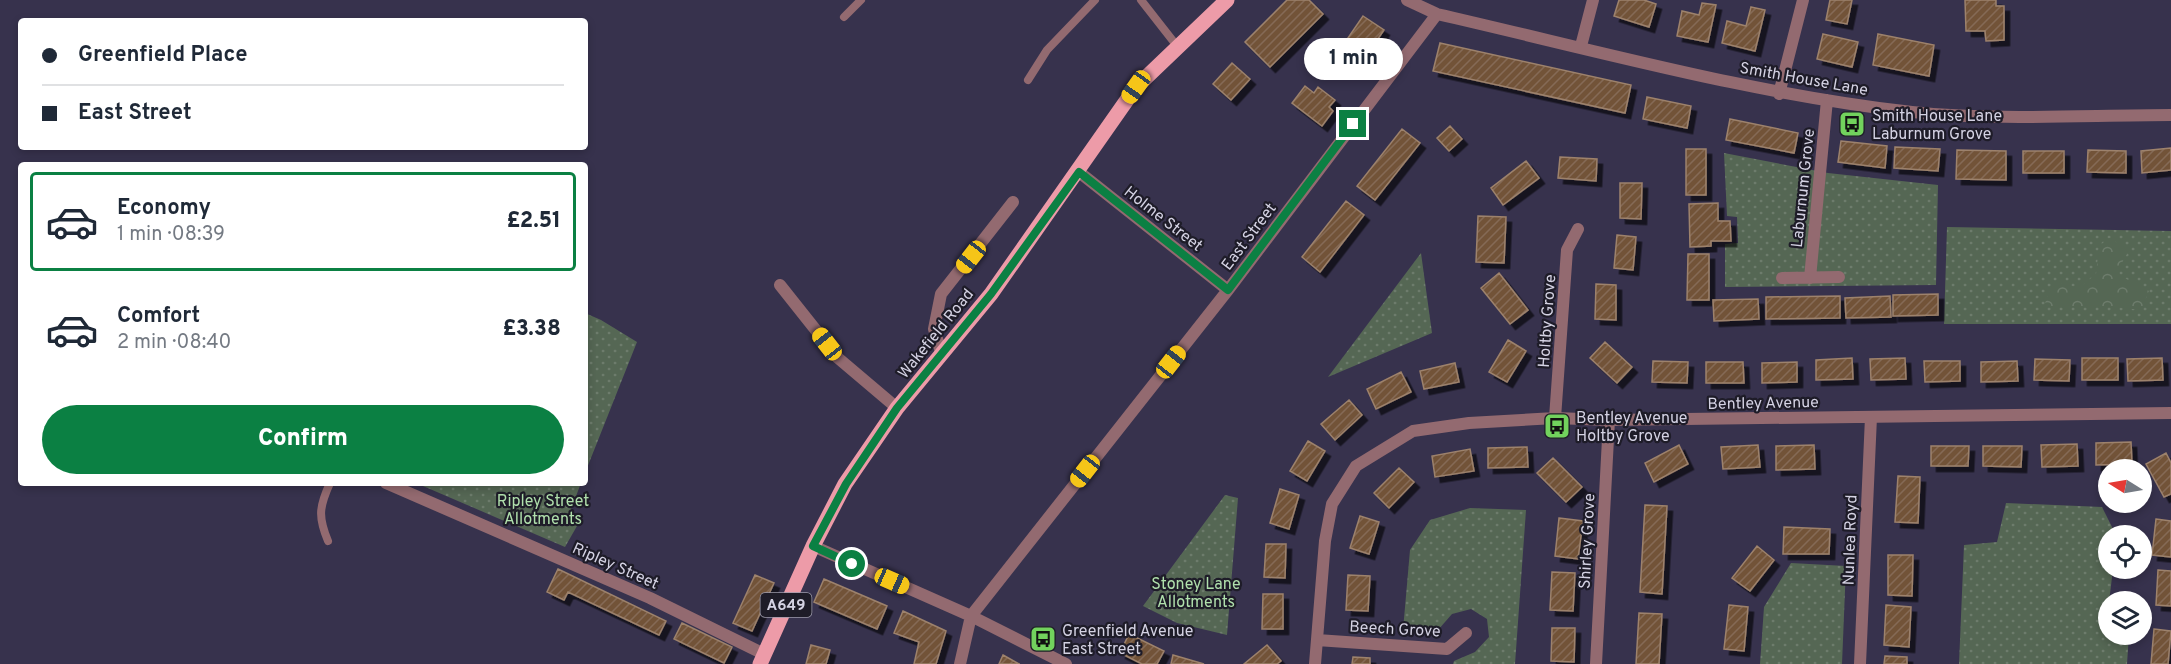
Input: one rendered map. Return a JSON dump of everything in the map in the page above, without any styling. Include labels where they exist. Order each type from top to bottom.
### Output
[{"type":"main road","name":"Wakefield Road","points":[[762,659],[813,546],[846,484],[897,408],[991,294],[1079,172],[1136,87],[1227,0]]},
{"type":"street","name":"Smith House Lane","points":[[1407,0],[1437,14],[1779,94],[1914,112],[2005,117],[2171,115]]},
{"type":"street","points":[[1581,46],[1593,0]]},
{"type":"street","points":[[1779,94],[1803,0]]},
{"type":"street","name":"East Street","points":[[971,616],[1228,290],[1437,14]]},
{"type":"street","name":"Laburnum Grove","points":[[1810,278],[1827,100]]},
{"type":"street","name":"Holme Street","points":[[1079,172],[1228,290]]},
{"type":"street","points":[[941,352],[934,329],[941,294],[1013,202]]},
{"type":"street","name":"Holtby Grove","points":[[1555,418],[1567,250],[1578,229]]},
{"type":"street","points":[[1782,278],[1839,278]]},
{"type":"street","points":[[780,285],[838,358],[897,408]]},
{"type":"street","name":"Bentley Avenue","points":[[1315,664],[1324,541],[1332,504],[1356,466],[1413,431],[1469,423],[1555,418],[1609,420],[2171,413]]},
{"type":"street","name":"Nunlea Royd","points":[[1860,664],[1871,417]]},
{"type":"street","name":"Shirley Grove","points":[[1596,664],[1609,420]]},
{"type":"street","name":"Ripley Street","points":[[393,486],[650,598],[762,659]]},
{"type":"street","points":[[813,546],[971,616],[1066,664]]},
{"type":"street","points":[[960,664],[971,616]]},
{"type":"street","name":"Beech Grove","points":[[1317,640],[1447,648],[1466,633]]},
{"type":"lane","points":[[844,17],[861,0]]},
{"type":"lane","points":[[1028,80],[1047,50],[1095,0]]},
{"type":"lane","points":[[1140,0],[1177,46]]},
{"type":"lane","points":[[328,541],[320,522],[322,500],[329,486]]},
{"type":"green space","points":[[1724,153],[1828,173],[1938,185],[1936,285],[1725,287],[1725,244],[1738,243],[1737,217],[1727,216]]},
{"type":"green space","points":[[1947,227],[2171,231],[2171,324],[1944,324]]},
{"type":"green space","points":[[2109,238],[2120,244],[2127,254],[2120,266],[2119,275],[2149,291],[2141,310],[2107,306],[2044,306],[2053,281],[2079,288],[2096,274],[2099,246]]},
{"type":"green space","points":[[1421,253],[1432,333],[1328,377]]},
{"type":"green space","name":"Ripley Street Allotments","points":[[588,314],[637,342],[588,465]]},
{"type":"green space","name":"Ripley Street Allotments","points":[[423,486],[580,486],[570,512],[581,519],[565,547]]},
{"type":"green space","name":"Stoney Lane Allotments","points":[[1225,495],[1238,498],[1227,635],[1177,623],[1143,606]]},
{"type":"green space","points":[[2006,503],[2098,507],[2098,513],[2105,513],[2111,525],[2098,525],[2098,579],[2112,579],[2110,591],[2098,591],[2098,645],[2128,645],[2127,664],[1959,664],[1964,545],[1997,542]]},
{"type":"green space","points":[[1470,508],[1526,510],[1515,664],[1453,664],[1454,661],[1475,652],[1489,637],[1487,619],[1471,609],[1452,614],[1438,630],[1403,630],[1410,550],[1430,520]]},
{"type":"green space","points":[[1791,563],[1846,566],[1842,664],[1760,664],[1764,607]]},
{"type":"building","points":[[1287,0],[1309,0],[1323,14],[1270,67],[1245,42]]},
{"type":"building","points":[[1619,0],[1644,0],[1656,4],[1649,27],[1614,16]]},
{"type":"building","points":[[1830,0],[1852,0],[1847,24],[1826,20]]},
{"type":"building","points":[[1965,0],[1996,0],[1996,6],[2004,6],[2004,40],[1986,41],[1985,31],[1966,31]]},
{"type":"building","points":[[1702,3],[1716,5],[1708,42],[1677,36],[1682,11],[1699,15]]},
{"type":"building","points":[[1751,7],[1765,10],[1755,51],[1722,43],[1727,21],[1746,26]]},
{"type":"building","points":[[1363,16],[1384,30],[1367,55],[1362,51],[1354,62],[1339,51]]},
{"type":"building","points":[[1823,34],[1858,42],[1852,67],[1817,59]]},
{"type":"building","points":[[1878,34],[1934,45],[1929,76],[1873,65]]},
{"type":"building","points":[[1440,43],[1631,85],[1625,113],[1433,71]]},
{"type":"building","points":[[1232,63],[1250,79],[1231,100],[1213,84]]},
{"type":"building","points":[[1305,86],[1314,93],[1318,87],[1335,100],[1329,107],[1333,111],[1322,126],[1292,103]]},
{"type":"building","points":[[1647,97],[1691,106],[1687,128],[1643,119]]},
{"type":"building","points":[[1730,119],[1798,133],[1794,153],[1726,140]]},
{"type":"building","points":[[1450,126],[1462,139],[1449,151],[1437,138]]},
{"type":"building","points":[[1402,129],[1420,143],[1375,200],[1357,186]]},
{"type":"building","points":[[1841,141],[1887,146],[1885,168],[1838,162]]},
{"type":"building","points":[[1895,147],[1940,149],[1938,171],[1894,168]]},
{"type":"building","points":[[2171,148],[2171,170],[2142,173],[2141,151]]},
{"type":"building","points":[[1686,149],[1706,149],[1706,195],[1686,195]]},
{"type":"building","points":[[1957,150],[2006,151],[2006,180],[1956,179]]},
{"type":"building","points":[[2088,150],[2126,151],[2126,173],[2087,172]]},
{"type":"building","points":[[2023,151],[2064,151],[2064,173],[2023,173]]},
{"type":"building","points":[[1560,157],[1597,159],[1596,181],[1558,178]]},
{"type":"building","points":[[1526,161],[1539,178],[1503,205],[1491,188]]},
{"type":"building","points":[[1620,183],[1642,183],[1641,219],[1620,218]]},
{"type":"building","points":[[1346,201],[1364,215],[1320,272],[1302,257]]},
{"type":"building","points":[[1718,203],[1718,221],[1730,221],[1731,241],[1711,241],[1711,246],[1690,247],[1689,204]]},
{"type":"building","points":[[1478,216],[1506,217],[1504,263],[1476,262]]},
{"type":"building","points":[[1617,235],[1636,237],[1633,270],[1614,268]]},
{"type":"building","points":[[1688,254],[1709,254],[1709,300],[1687,300]]},
{"type":"building","points":[[1499,273],[1528,310],[1510,324],[1481,288]]},
{"type":"building","points":[[1596,284],[1616,285],[1616,320],[1595,319]]},
{"type":"building","points":[[1938,294],[1938,315],[1893,316],[1893,295]]},
{"type":"building","points":[[1840,296],[1840,318],[1766,319],[1766,297]]},
{"type":"building","points":[[1890,296],[1891,317],[1846,318],[1845,298]]},
{"type":"building","points":[[1758,299],[1759,319],[1714,321],[1713,300]]},
{"type":"building","points":[[1508,340],[1526,351],[1507,382],[1489,372]]},
{"type":"building","points":[[1605,342],[1632,367],[1617,383],[1590,358]]},
{"type":"building","points":[[1852,358],[1853,379],[1816,380],[1816,360]]},
{"type":"building","points":[[1905,358],[1906,379],[1871,380],[1870,359]]},
{"type":"building","points":[[2082,358],[2118,358],[2118,380],[2082,380]]},
{"type":"building","points":[[2162,358],[2163,380],[2128,381],[2127,359]]},
{"type":"building","points":[[2035,359],[2070,360],[2069,381],[2034,380]]},
{"type":"building","points":[[1653,361],[1688,362],[1687,383],[1652,382]]},
{"type":"building","points":[[1924,361],[1960,361],[1960,381],[1925,382]]},
{"type":"building","points":[[2017,361],[2018,381],[1981,382],[1981,362]]},
{"type":"building","points":[[1706,362],[1743,362],[1744,383],[1706,383]]},
{"type":"building","points":[[1797,362],[1797,382],[1762,383],[1762,363]]},
{"type":"building","points":[[1455,363],[1459,382],[1424,389],[1420,371]]},
{"type":"building","points":[[1401,372],[1411,392],[1376,409],[1367,389]]},
{"type":"building","points":[[1349,400],[1362,415],[1335,440],[1321,424]]},
{"type":"building","points":[[1308,441],[1325,451],[1307,481],[1290,471]]},
{"type":"building","points":[[2131,442],[2132,459],[2098,459],[2098,465],[2096,465],[2096,443]]},
{"type":"building","points":[[2077,444],[2078,466],[2042,467],[2041,445]]},
{"type":"building","points":[[1679,445],[1688,464],[1654,482],[1645,463]]},
{"type":"building","points":[[1758,445],[1760,467],[1723,469],[1721,447]]},
{"type":"building","points":[[1814,445],[1815,469],[1776,470],[1776,446]]},
{"type":"building","points":[[1931,446],[1969,446],[1968,466],[1931,466]]},
{"type":"building","points":[[1983,446],[2022,446],[2021,467],[1983,466]]},
{"type":"building","points":[[1527,447],[1528,467],[1488,468],[1488,448]]},
{"type":"building","points":[[1470,449],[1474,471],[1435,477],[1432,456]]},
{"type":"building","points":[[2166,453],[2171,463],[2171,494],[2164,497],[2152,475],[2152,461]]},
{"type":"building","points":[[1553,458],[1582,487],[1566,502],[1537,473]]},
{"type":"building","points":[[1399,468],[1414,482],[1389,508],[1374,493]]},
{"type":"building","points":[[1898,476],[1920,477],[1918,523],[1895,522]]},
{"type":"building","points":[[1280,489],[1299,495],[1289,529],[1270,523]]},
{"type":"building","points":[[1645,505],[1667,506],[1662,594],[1640,592]]},
{"type":"building","points":[[1360,516],[1379,522],[1369,554],[1350,548]]},
{"type":"building","points":[[1559,518],[1583,521],[1578,559],[1555,556]]},
{"type":"building","points":[[2156,519],[2171,521],[2171,557],[2152,555]]},
{"type":"building","points":[[1784,527],[1830,529],[1829,554],[1783,554]]},
{"type":"building","points":[[1266,544],[1286,544],[1285,578],[1264,577]]},
{"type":"building","points":[[1757,546],[1774,560],[1750,591],[1732,578]]},
{"type":"building","points":[[1888,555],[1913,555],[1912,596],[1888,595]]},
{"type":"building","points":[[558,569],[666,621],[659,635],[568,592],[564,600],[547,592]]},
{"type":"building","points":[[2158,570],[2171,571],[2171,606],[2156,605]]},
{"type":"building","points":[[1552,572],[1575,573],[1573,611],[1550,610]]},
{"type":"building","points":[[755,575],[774,583],[752,631],[733,623]]},
{"type":"building","points":[[1348,575],[1370,576],[1368,611],[1346,610]]},
{"type":"building","points":[[824,579],[887,606],[877,629],[814,602]]},
{"type":"building","points":[[1263,594],[1283,594],[1283,629],[1262,629]]},
{"type":"building","points":[[1729,605],[1748,607],[1744,651],[1724,649]]},
{"type":"building","points":[[1886,605],[1911,607],[1909,647],[1884,645]]},
{"type":"building","points":[[903,611],[946,631],[936,664],[914,664],[919,642],[894,633]]},
{"type":"building","points":[[1639,613],[1662,614],[1659,664],[1636,664]]},
{"type":"building","points":[[682,623],[732,647],[724,663],[674,639]]},
{"type":"building","points":[[1552,628],[1575,628],[1574,662],[1551,661]]},
{"type":"building","points":[[2154,629],[2171,631],[2168,664],[2151,664]]},
{"type":"building","points":[[1129,634],[1164,651],[1157,664],[1142,664],[1120,653]]},
{"type":"building","points":[[811,645],[830,650],[826,664],[806,664]]},
{"type":"building","points":[[1267,645],[1281,661],[1277,664],[1244,664]]},
{"type":"building","points":[[1003,655],[1019,664],[999,664]]},
{"type":"building","points":[[1173,655],[1204,664],[1171,664]]},
{"type":"building","points":[[1885,656],[1907,657],[1907,664],[1884,664]]},
{"type":"building","points":[[1353,657],[1370,658],[1370,664],[1352,664]]},
{"type":"place","name":"Smith House Lane Laburnum Grove","points":[[1852,124]]},
{"type":"place","name":"Bentley Avenue Holtby Grove","points":[[1557,426]]},
{"type":"place","name":"Greenfield Avenue East Street","points":[[1043,639]]},
{"type":"route","points":[[852,564],[813,546],[846,484],[897,408],[991,294],[1079,172],[1228,290],[1353,124]]}]
